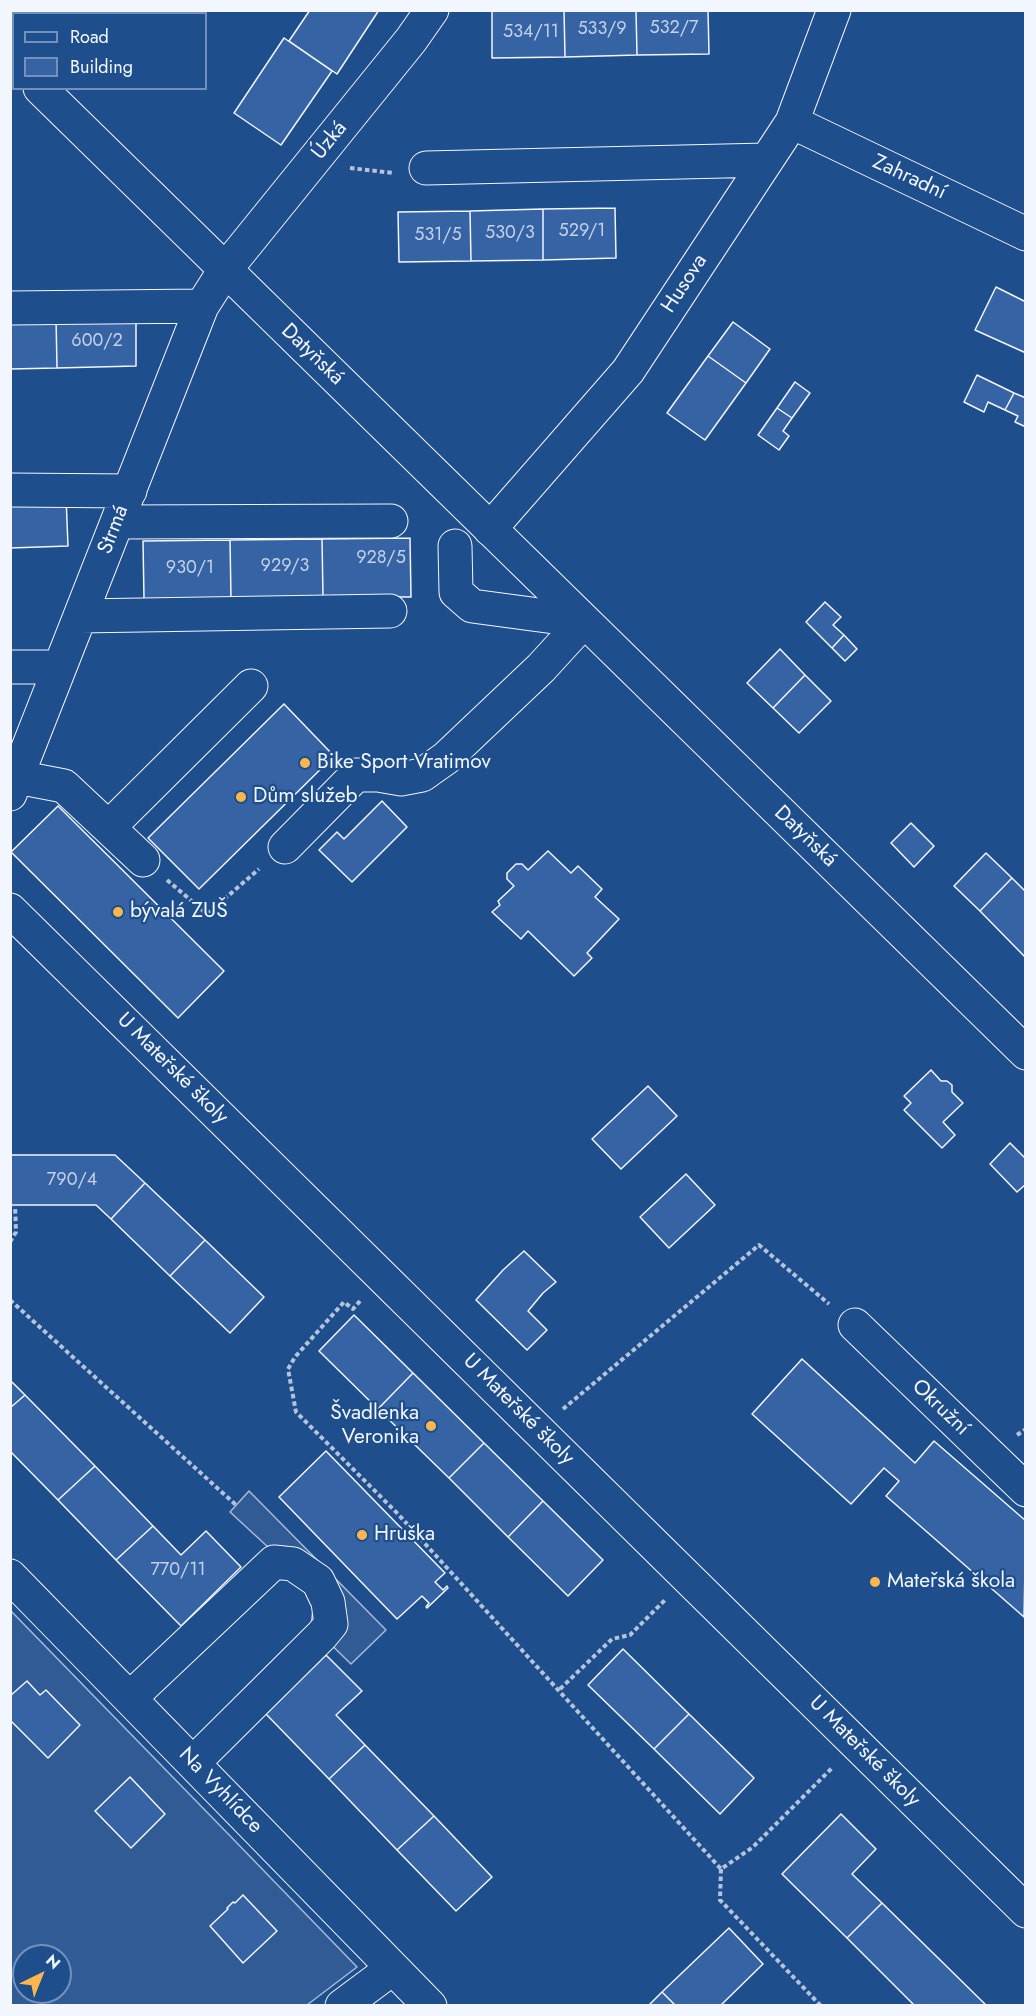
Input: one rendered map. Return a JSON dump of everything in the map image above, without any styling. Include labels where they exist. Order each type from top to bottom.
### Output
[{"type":"street","name":"Úzká","points":[[225,270],[404,49],[432,10]]},
{"type":"street","name":"Husova","points":[[490,529],[628,371],[792,122],[834,10]]},
{"type":"street","name":"Datyňská","points":[[42,90],[1026,1053]]},
{"type":"street","name":"Zahradní","points":[[792,122],[1026,234]]},
{"type":"street","points":[[426,168],[767,160]]},
{"type":"street","name":"Strmá","points":[[14,785],[202,306],[225,270]]},
{"type":"street","points":[[10,308],[202,306]]},
{"type":"street","points":[[10,490],[130,491]]},
{"type":"street","points":[[118,522],[391,521]]},
{"type":"street","points":[[455,546],[456,592],[472,606],[584,621]]},
{"type":"street","points":[[80,616],[390,611]]},
{"type":"street","points":[[285,847],[356,775],[378,775],[401,779],[422,776],[446,758],[541,668],[584,621]]},
{"type":"street","points":[[10,667],[60,667]]},
{"type":"street","points":[[109,827],[252,686]]},
{"type":"street","points":[[14,785],[64,786],[143,860]]},
{"type":"street","name":"U Mateřské školy","points":[[10,910],[1026,1911]]},
{"type":"street","name":"Okružní","points":[[855,1325],[1026,1490]]},
{"type":"street","points":[[130,1698],[273,1562],[293,1564],[318,1581],[328,1602],[331,1624],[193,1763]]},
{"type":"street","name":"Na Vyhlídce","points":[[10,1576],[430,2006]]},
{"type":"street","points":[[342,2006],[393,1968]]},
{"type":"path","points":[[314,162],[388,174],[426,168]]},
{"type":"path","points":[[143,860],[207,914],[285,847]]},
{"type":"path","points":[[10,1242],[16,1232],[15,1205]]},
{"type":"path","points":[[538,1430],[759,1245],[855,1325]]},
{"type":"path","points":[[382,1276],[352,1309],[344,1302],[295,1357],[288,1369],[296,1412],[398,1514],[560,1689],[721,1869],[720,1900],[821,2006]]},
{"type":"path","points":[[10,1300],[236,1505]]},
{"type":"path","points":[[560,1689],[612,1639],[630,1635],[688,1578]]},
{"type":"path","points":[[721,1869],[753,1847],[856,1744]]},
{"type":"shaded area","points":[[249,1491],[386,1630],[351,1664],[311,1625],[313,1609],[305,1592],[265,1554],[269,1548],[230,1512]]},
{"type":"shaded area","points":[[10,1610],[357,1967],[307,2005],[11,2005]]},
{"type":"building","points":[[66,10],[156,10],[158,12],[68,12]]},
{"type":"building","points":[[310,10],[379,10],[337,74],[289,41]]},
{"type":"building","points":[[492,10],[564,10],[565,57],[492,58]]},
{"type":"building","points":[[564,10],[636,10],[637,55],[565,57]]},
{"type":"building","points":[[636,10],[708,10],[709,54],[637,55]]},
{"type":"building","points":[[284,38],[332,71],[281,145],[234,113]]},
{"type":"building","points":[[615,208],[616,258],[543,260],[543,209]]},
{"type":"building","points":[[543,209],[543,260],[471,261],[470,211]]},
{"type":"building","points":[[470,211],[471,261],[399,262],[398,212]]},
{"type":"building","points":[[996,287],[1026,302],[1026,353],[975,330]]},
{"type":"building","points":[[10,316],[56,318],[57,368],[10,369]]},
{"type":"building","points":[[136,316],[136,366],[57,368],[56,318]]},
{"type":"building","points":[[733,322],[770,349],[746,383],[708,356]]},
{"type":"building","points":[[708,356],[746,383],[705,440],[667,413]]},
{"type":"building","points":[[977,375],[1014,393],[1005,410],[988,402],[984,412],[964,402]]},
{"type":"building","points":[[795,382],[810,393],[792,418],[777,408]]},
{"type":"building","points":[[1014,393],[1026,398],[1026,427],[1015,422],[1018,416],[1005,410]]},
{"type":"building","points":[[777,408],[792,418],[783,431],[789,436],[779,450],[758,435]]},
{"type":"building","points":[[66,496],[68,546],[10,548],[10,497]]},
{"type":"building","points":[[410,538],[411,597],[323,597],[322,539]]},
{"type":"building","points":[[322,539],[323,597],[231,598],[230,540]]},
{"type":"building","points":[[230,540],[231,598],[144,599],[143,541]]},
{"type":"building","points":[[825,602],[841,617],[833,625],[844,635],[832,648],[806,622]]},
{"type":"building","points":[[844,635],[857,649],[845,661],[832,648]]},
{"type":"building","points":[[780,649],[805,675],[773,708],[747,683]]},
{"type":"building","points":[[805,675],[831,701],[799,733],[773,708]]},
{"type":"building","name":"Dům služeb","points":[[284,704],[334,756],[199,889],[148,838]]},
{"type":"building","points":[[382,801],[407,827],[352,882],[319,850],[337,832],[344,839]]},
{"type":"building","name":"bývalá ZUŠ","points":[[58,806],[224,971],[178,1018],[11,852]]},
{"type":"building","points":[[911,823],[934,846],[914,867],[891,843]]},
{"type":"building","points":[[548,851],[571,873],[578,866],[602,889],[595,897],[619,919],[587,953],[592,958],[574,976],[528,931],[521,939],[492,912],[500,905],[498,901],[514,886],[507,879],[507,873],[516,864],[522,864],[528,870]]},
{"type":"building","points":[[986,853],[1012,878],[980,911],[954,886]]},
{"type":"building","points":[[1012,878],[1026,892],[1026,958],[980,911]]},
{"type":"building","points":[[931,1070],[941,1081],[947,1081],[952,1085],[952,1092],[963,1103],[943,1122],[955,1135],[942,1148],[904,1110],[911,1103],[904,1096]]},
{"type":"building","points":[[648,1086],[677,1116],[621,1169],[592,1139]]},
{"type":"building","points":[[1010,1143],[1026,1159],[1026,1184],[1017,1192],[990,1164]]},
{"type":"building","points":[[10,1155],[115,1155],[145,1183],[111,1219],[96,1205],[10,1205]]},
{"type":"building","points":[[686,1174],[715,1205],[669,1248],[640,1217]]},
{"type":"building","points":[[145,1183],[205,1240],[170,1276],[111,1219]]},
{"type":"building","points":[[205,1240],[264,1297],[230,1333],[170,1276]]},
{"type":"building","points":[[524,1251],[556,1282],[528,1311],[547,1330],[527,1350],[476,1300]]},
{"type":"building","points":[[354,1315],[413,1373],[378,1409],[319,1351]]},
{"type":"building","points":[[802,1359],[915,1463],[934,1441],[1026,1521],[1024,1617],[886,1496],[899,1481],[884,1468],[851,1504],[752,1414]]},
{"type":"building","name":"Švadlenka Veronika","points":[[413,1373],[484,1443],[449,1478],[378,1409]]},
{"type":"building","points":[[10,1380],[25,1395],[10,1408]]},
{"type":"building","points":[[25,1395],[95,1466],[58,1500],[10,1451],[10,1408]]},
{"type":"building","points":[[484,1443],[543,1501],[508,1537],[449,1478]]},
{"type":"building","name":"Hruška","points":[[326,1451],[445,1573],[435,1582],[443,1590],[447,1586],[448,1588],[427,1608],[429,1603],[422,1596],[397,1619],[279,1497]]},
{"type":"building","points":[[95,1466],[153,1526],[116,1560],[58,1500]]},
{"type":"building","points":[[543,1501],[603,1560],[568,1596],[508,1537]]},
{"type":"building","points":[[153,1526],[181,1555],[206,1531],[241,1567],[181,1626],[116,1560]]},
{"type":"building","points":[[623,1649],[689,1714],[654,1749],[588,1685]]},
{"type":"building","points":[[326,1655],[362,1691],[336,1715],[365,1745],[329,1779],[266,1714]]},
{"type":"building","points":[[27,1681],[40,1695],[46,1690],[80,1725],[48,1758],[10,1720],[10,1696]]},
{"type":"building","points":[[689,1714],[754,1778],[720,1814],[654,1749]]},
{"type":"building","points":[[365,1745],[434,1816],[397,1850],[329,1779]]},
{"type":"building","points":[[130,1777],[165,1814],[131,1848],[95,1811]]},
{"type":"building","points":[[841,1814],[876,1849],[852,1874],[882,1903],[847,1938],[782,1874]]},
{"type":"building","points":[[434,1816],[492,1877],[456,1911],[397,1850]]},
{"type":"building","points":[[243,1895],[277,1931],[243,1963],[210,1926]]},
{"type":"building","points":[[882,1903],[987,2006],[915,2006],[847,1938]]},
{"type":"building","points":[[729,1928],[763,1964],[720,2006],[676,2006],[662,1992]]},
{"type":"building","points":[[662,1992],[676,2006],[648,2006]]},
{"type":"place","name":"Bike Sport Vratimov","points":[[305,763]]},
{"type":"place","name":"Dům služeb","points":[[241,797]]},
{"type":"place","name":"bývalá ZUŠ","points":[[118,912]]},
{"type":"place","name":"Švadlenka Veronika","points":[[431,1426]]},
{"type":"place","name":"Hruška","points":[[362,1535]]},
{"type":"place","name":"Mateřská škola","points":[[875,1582]]}]
